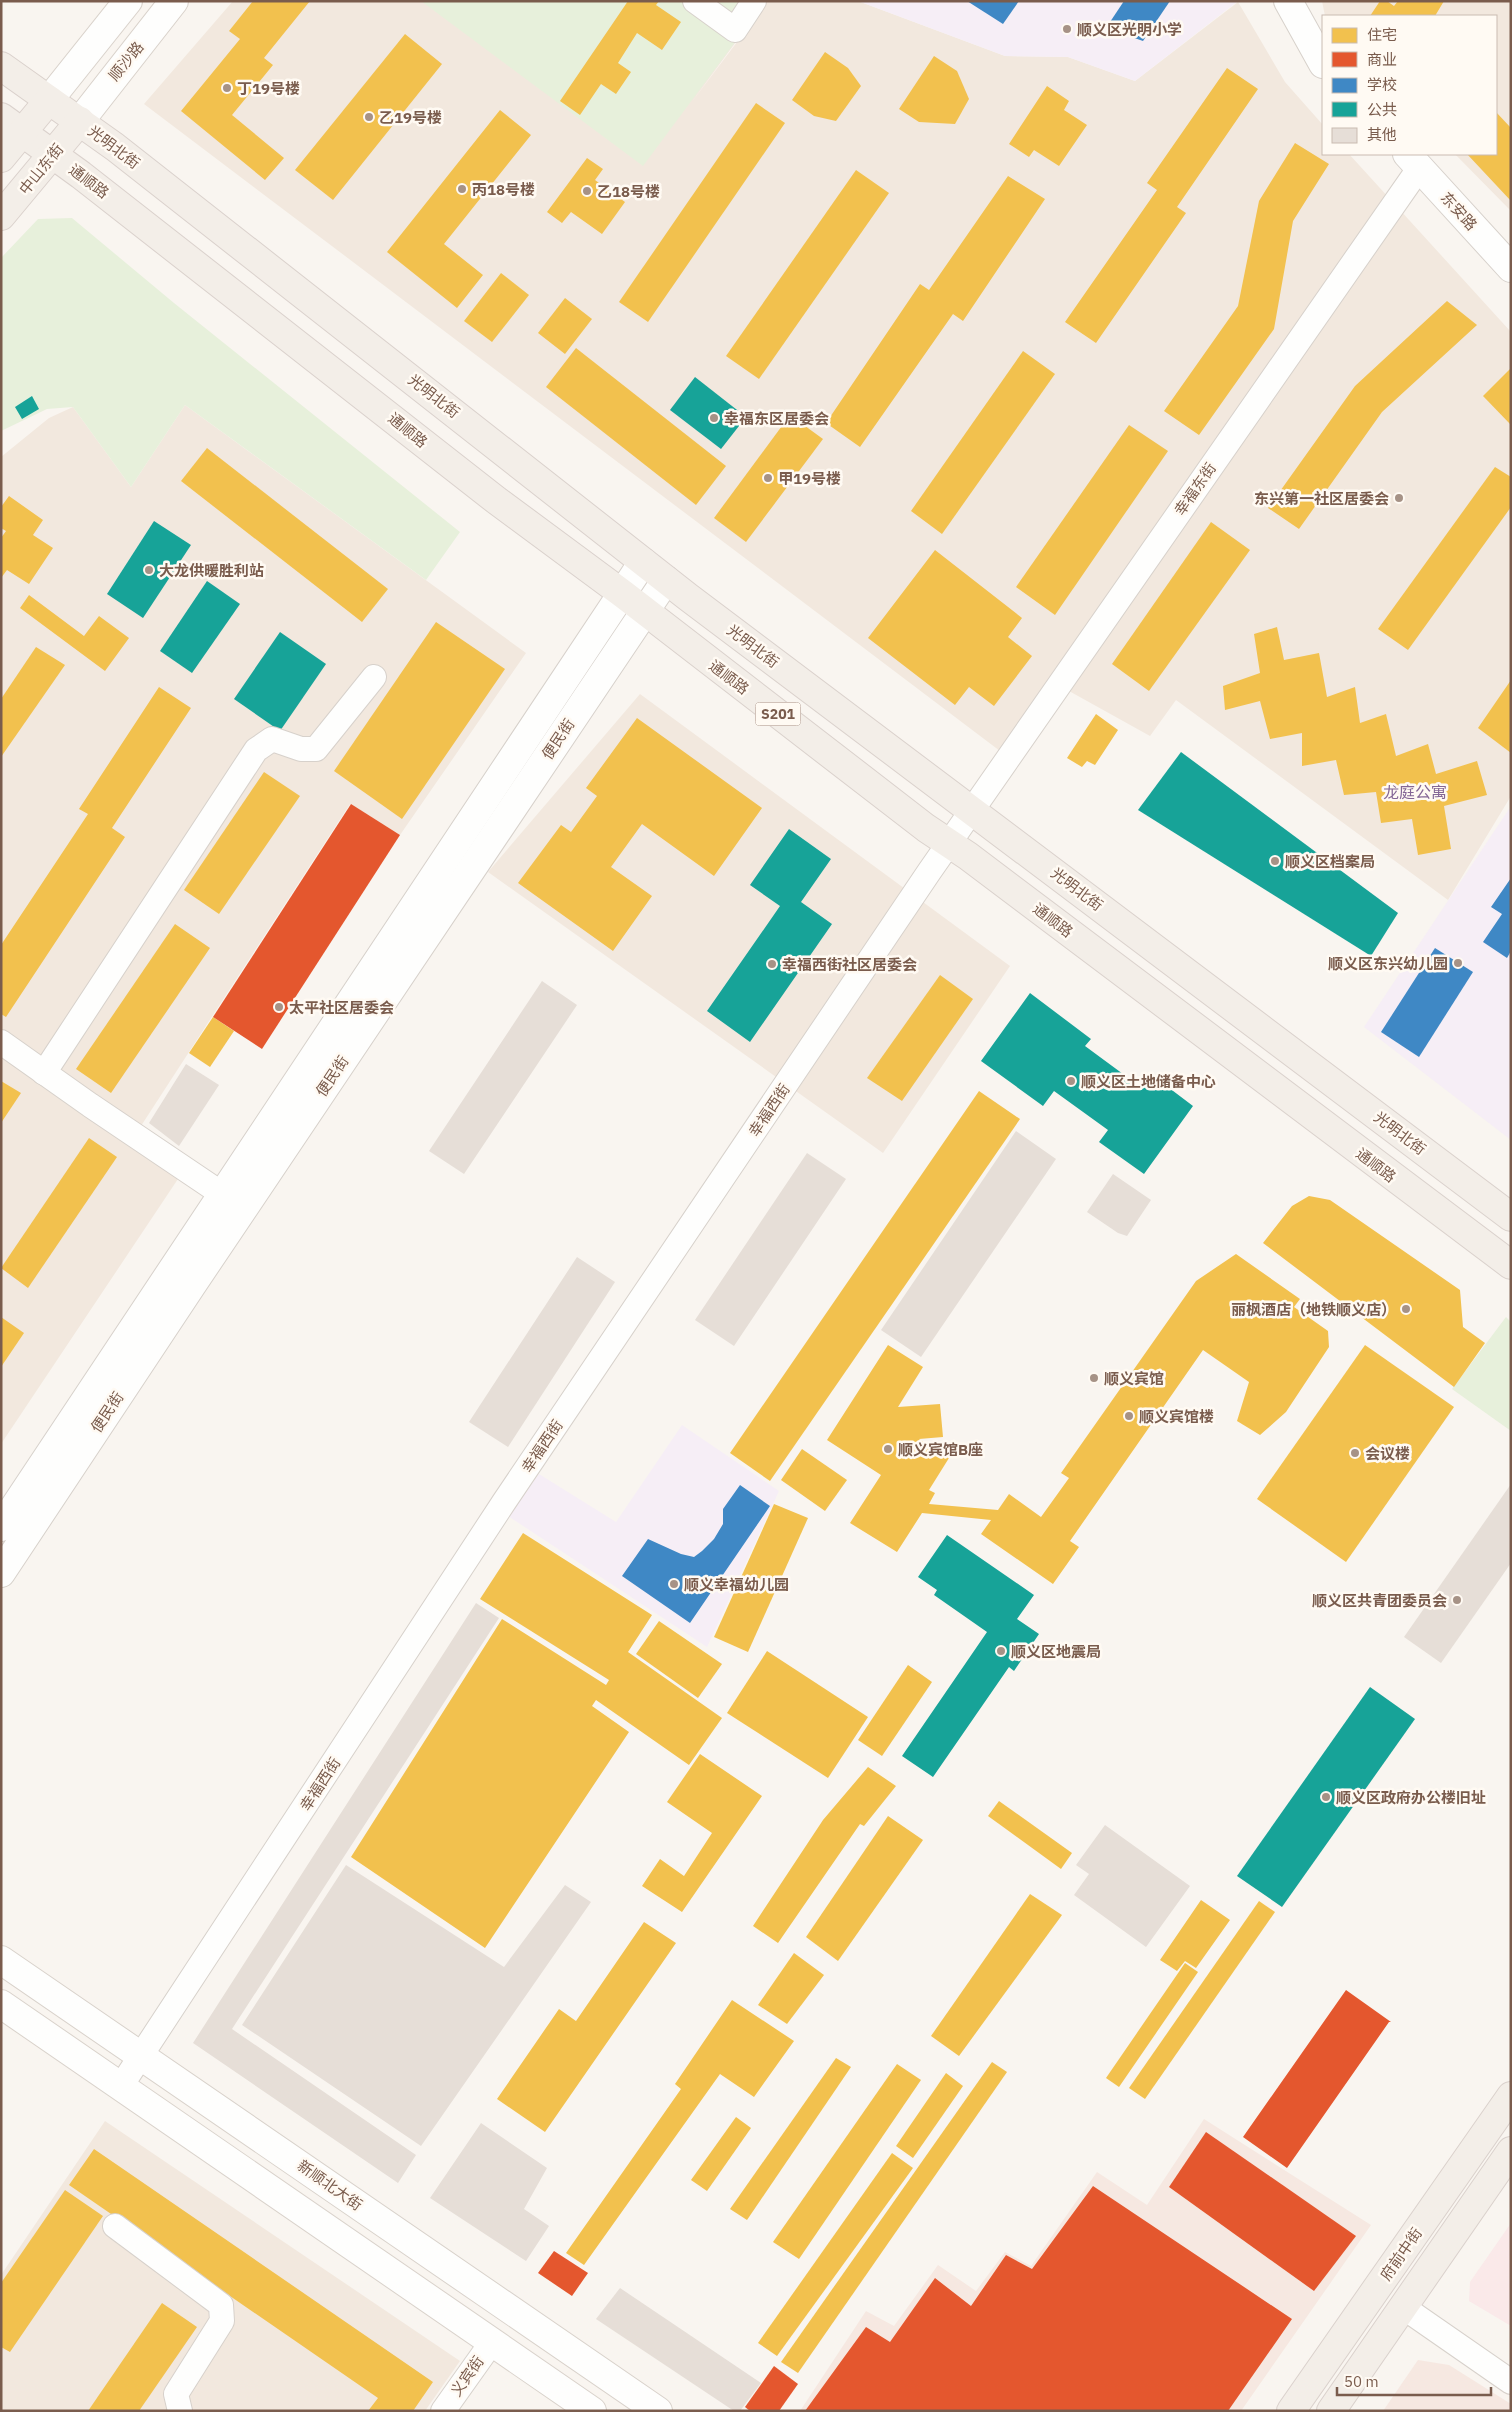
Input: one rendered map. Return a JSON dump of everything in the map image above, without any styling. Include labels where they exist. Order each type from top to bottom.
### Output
[{"type":"main road","name":"光明北街","points":[[1,66],[80,121],[666,580],[1511,1217]]},
{"type":"main road","points":[[1,158],[12,124],[49,100]]},
{"type":"main road","name":"中山东街","points":[[1,216],[80,121]]},
{"type":"main road","name":"通顺路","points":[[12,124],[381,408],[496,500],[623,594],[926,828],[950,843],[1511,1265]]},
{"type":"main road","name":"府前中街","points":[[1290,2411],[1511,2096]]},
{"type":"main road","points":[[1331,2411],[1511,2151]]},
{"type":"street","points":[[49,100],[128,1]]},
{"type":"street","name":"顺沙路","points":[[80,121],[174,1]]},
{"type":"street","points":[[695,1],[735,30],[754,1]]},
{"type":"street","points":[[1288,1],[1322,62]]},
{"type":"street","name":"东安路","points":[[1413,161],[1511,268]]},
{"type":"street","name":"幸福东街","points":[[972,812],[1413,161]]},
{"type":"street","name":"便民街","points":[[1,1527],[643,562]]},
{"type":"street","name":"便民街","points":[[1,1573],[666,580]]},
{"type":"street","points":[[44,1073],[256,750],[272,739],[301,749],[316,749],[374,676]]},
{"type":"street","name":"幸福西街","points":[[121,2086],[504,1502],[972,812]]},
{"type":"street","points":[[1,1042],[222,1194]]},
{"type":"street","name":"新顺北大街","points":[[1,1949],[11,1967],[658,2411]]},
{"type":"street","points":[[1,2004],[592,2411]]},
{"type":"street","points":[[115,2226],[221,2305],[222,2320],[176,2394],[180,2411]]},
{"type":"street","points":[[1403,2307],[1511,2382]]},
{"type":"street","name":"义宾街","points":[[443,2411],[492,2342]]},
{"type":"shaded area","points":[[233,1],[766,1],[691,103],[768,1],[858,1],[1005,56],[1068,57],[1135,81],[1238,2],[1285,82],[1322,124],[1322,155],[1350,155],[1511,332],[1511,796],[1448,900],[1176,700],[1150,736],[1051,681],[1000,751],[144,104]]},
{"type":"shaded area","name":"顺义区光明小学","points":[[858,1],[1238,1],[1135,81],[1068,57],[1005,56]]},
{"type":"shaded area","points":[[1322,1],[1511,1],[1511,211],[1456,155],[1497,155],[1497,15],[1325,15]]},
{"type":"shaded area","points":[[185,405],[526,653],[400,835],[350,804],[139,1129],[184,1170],[1,1444],[1,457],[49,418],[73,407],[131,487]]},
{"type":"shaded area","points":[[640,694],[1010,966],[883,1153],[488,872]]},
{"type":"shaded area","name":"顺义区东兴幼儿园","points":[[1511,806],[1511,1140],[1364,1027]]},
{"type":"shaded area","name":"顺义幸福幼儿园","points":[[682,1425],[779,1491],[707,1647],[508,1516],[539,1474],[616,1522]]},
{"type":"shaded area","points":[[1204,2119],[1371,2225],[1241,2411],[800,2411],[866,2311],[894,2326],[938,2265],[976,2291],[1005,2252],[1031,2266],[1097,2172],[1147,2205]]},
{"type":"shaded area","points":[[105,2121],[460,2361],[425,2411],[1,2411],[1,2275]]},
{"type":"shaded area","points":[[1511,2223],[1511,2326],[1469,2301],[1470,2282]]},
{"type":"shaded area","points":[[1418,2360],[1449,2365],[1511,2404],[1511,2411],[1383,2411]]},
{"type":"green space","points":[[421,1],[764,1],[765,2],[643,166]]},
{"type":"green space","points":[[72,218],[174,303],[460,532],[426,580],[185,405],[131,487],[73,407],[47,409],[1,431],[1,258],[38,219]]},
{"type":"green space","points":[[1506,1317],[1511,1322],[1511,1431],[1452,1389]]},
{"type":"building: 住宅","name":"丁19号楼","points":[[253,1],[310,1],[264,58],[273,65],[232,115],[284,158],[265,180],[181,111],[240,39],[229,31]]},
{"type":"building: 住宅","points":[[628,1],[659,1],[656,5],[681,22],[662,50],[637,33],[618,63],[631,72],[616,94],[601,84],[580,115],[560,101]]},
{"type":"building: 住宅","points":[[1380,1],[1387,1],[1394,6],[1398,1],[1444,1],[1436,15],[1371,15]]},
{"type":"building: 住宅","name":"乙19号楼","points":[[405,34],[442,64],[333,200],[295,170]]},
{"type":"building: 住宅","points":[[825,52],[848,68],[861,86],[836,121],[814,116],[792,100]]},
{"type":"building: 住宅","points":[[934,56],[957,71],[969,99],[955,124],[919,122],[899,109]]},
{"type":"building: 住宅","points":[[1227,68],[1258,89],[1177,207],[1186,213],[1096,343],[1065,322],[1157,190],[1147,183]]},
{"type":"building: 住宅","points":[[1047,86],[1069,101],[1064,110],[1087,125],[1059,166],[1034,150],[1029,157],[1009,144]]},
{"type":"building: 住宅","points":[[756,103],[785,123],[648,322],[619,302]]},
{"type":"building: 住宅","name":"丙18号楼","points":[[500,110],[531,135],[444,244],[483,275],[457,308],[387,252]]},
{"type":"building: 住宅","points":[[1497,113],[1511,128],[1511,201],[1468,155],[1497,155]]},
{"type":"building: 住宅","points":[[1295,143],[1329,164],[1293,221],[1274,329],[1199,435],[1164,411],[1238,306],[1259,201]]},
{"type":"building: 住宅","name":"乙18号楼","points":[[587,158],[603,169],[595,180],[625,202],[602,234],[571,212],[562,223],[547,212]]},
{"type":"building: 住宅","points":[[856,170],[889,193],[759,379],[726,356]]},
{"type":"building: 住宅","points":[[1008,176],[1045,199],[963,321],[953,314],[860,447],[826,423],[920,284],[929,290]]},
{"type":"building: 住宅","points":[[501,273],[529,295],[492,342],[464,321]]},
{"type":"building: 住宅","points":[[565,298],[592,319],[565,354],[538,333]]},
{"type":"building: 住宅","points":[[1447,301],[1477,325],[1382,412],[1299,529],[1268,508],[1355,386]]},
{"type":"building: 住宅","points":[[576,348],[726,466],[696,505],[546,387]]},
{"type":"building: 住宅","points":[[1023,351],[1055,374],[942,534],[911,511]]},
{"type":"building: 住宅","points":[[1511,368],[1511,425],[1483,396]]},
{"type":"building: 住宅","name":"甲19号楼","points":[[790,415],[823,439],[746,542],[714,518]]},
{"type":"building: 住宅","points":[[1129,425],[1168,451],[1055,615],[1016,587]]},
{"type":"building: 住宅","points":[[207,448],[388,589],[362,622],[181,481]]},
{"type":"building: 住宅","points":[[1495,467],[1511,477],[1511,507],[1408,650],[1378,629]]},
{"type":"building: 住宅","points":[[9,496],[43,520],[33,535],[53,548],[29,584],[7,570],[1,578],[1,538],[6,531],[1,528],[1,507]]},
{"type":"building: 住宅","points":[[1211,522],[1250,550],[1149,691],[1112,664]]},
{"type":"building: 住宅","points":[[935,550],[1022,618],[1008,637],[1032,656],[994,706],[969,687],[955,705],[868,638]]},
{"type":"building: 住宅","points":[[29,595],[84,636],[99,616],[129,638],[105,671],[20,608]]},
{"type":"building: 住宅","points":[[436,622],[505,669],[402,819],[334,771]]},
{"type":"building: 住宅","points":[[1277,627],[1284,660],[1319,653],[1327,697],[1355,687],[1360,723],[1386,714],[1396,756],[1428,744],[1436,774],[1477,761],[1487,795],[1444,806],[1451,849],[1418,855],[1412,819],[1381,823],[1376,792],[1344,795],[1336,760],[1302,766],[1302,733],[1270,739],[1260,701],[1225,710],[1223,686],[1260,673],[1254,634]]},
{"type":"building: 住宅","points":[[36,647],[65,665],[1,757],[1,699]]},
{"type":"building: 住宅","points":[[1511,680],[1511,753],[1478,728]]},
{"type":"building: 住宅","points":[[159,687],[191,708],[112,828],[125,837],[6,1017],[1,1014],[1,945],[88,814],[79,809]]},
{"type":"building: 住宅","points":[[1096,714],[1118,730],[1095,765],[1087,761],[1082,767],[1067,758]]},
{"type":"building: 住宅","points":[[637,718],[762,808],[714,876],[642,824],[611,867],[652,896],[613,951],[518,883],[561,825],[571,832],[597,796],[586,788]]},
{"type":"building: 住宅","points":[[264,772],[300,796],[219,914],[184,890]]},
{"type":"building: 住宅","points":[[175,924],[210,948],[111,1093],[76,1069]]},
{"type":"building: 住宅","points":[[940,975],[973,999],[902,1101],[867,1078]]},
{"type":"building: 住宅","points":[[213,1017],[234,1031],[210,1067],[189,1053]]},
{"type":"building: 住宅","points":[[1,1081],[21,1093],[1,1123]]},
{"type":"building: 住宅","points":[[979,1091],[1020,1119],[770,1481],[730,1453]]},
{"type":"building: 住宅","points":[[89,1138],[117,1157],[28,1288],[1,1268]]},
{"type":"building: 住宅","name":"丽枫酒店（地铁顺义店）","points":[[1309,1196],[1330,1200],[1460,1290],[1463,1327],[1485,1343],[1454,1387],[1263,1243],[1292,1206]]},
{"type":"building: 住宅","name":"顺义宾馆楼","points":[[1236,1254],[1300,1299],[1294,1307],[1328,1331],[1329,1347],[1286,1412],[1260,1435],[1237,1421],[1249,1382],[1203,1350],[1070,1541],[1079,1547],[1053,1584],[981,1534],[991,1520],[922,1513],[897,1552],[850,1523],[881,1475],[827,1440],[888,1345],[923,1367],[898,1407],[940,1404],[943,1437],[919,1439],[949,1458],[929,1490],[935,1493],[929,1504],[998,1510],[1009,1494],[1041,1517],[1069,1478],[1061,1473],[1196,1281]]},
{"type":"building: 住宅","points":[[1,1317],[24,1333],[1,1367]]},
{"type":"building: 住宅","name":"会议楼","points":[[1365,1345],[1454,1407],[1346,1562],[1257,1499]]},
{"type":"building: 住宅","points":[[802,1449],[847,1480],[825,1511],[781,1480]]},
{"type":"building: 住宅","points":[[774,1504],[808,1518],[748,1652],[714,1637]]},
{"type":"building: 住宅","points":[[523,1533],[652,1615],[628,1652],[722,1718],[689,1765],[596,1700],[592,1706],[629,1732],[485,1948],[351,1857],[502,1619],[606,1685],[609,1680],[480,1599]]},
{"type":"building: 住宅","points":[[659,1621],[722,1664],[698,1698],[636,1654]]},
{"type":"building: 住宅","points":[[767,1651],[868,1717],[828,1778],[727,1713]]},
{"type":"building: 住宅","points":[[908,1665],[932,1682],[882,1756],[858,1740]]},
{"type":"building: 住宅","points":[[700,1754],[762,1796],[682,1912],[642,1886],[660,1859],[684,1876],[712,1833],[667,1802]]},
{"type":"building: 住宅","points":[[868,1767],[896,1786],[864,1826],[860,1824],[778,1943],[753,1926],[823,1820]]},
{"type":"building: 住宅","points":[[999,1801],[1072,1853],[1061,1869],[988,1816]]},
{"type":"building: 住宅","points":[[888,1816],[923,1840],[838,1961],[806,1937]]},
{"type":"building: 住宅","points":[[1030,1894],[1062,1915],[959,2056],[931,2036]]},
{"type":"building: 住宅","points":[[1201,1900],[1230,1920],[1196,1968],[1185,1961],[1177,1971],[1160,1960]]},
{"type":"building: 住宅","points":[[1259,1901],[1275,1912],[1145,2099],[1129,2088]]},
{"type":"building: 住宅","points":[[644,1922],[676,1943],[545,2132],[497,2099],[559,2009],[576,2021]]},
{"type":"building: 住宅","points":[[794,1953],[824,1975],[787,2024],[758,2005]]},
{"type":"building: 住宅","points":[[1185,1963],[1198,1972],[1119,2087],[1106,2078]]},
{"type":"building: 住宅","points":[[732,2000],[794,2041],[754,2097],[720,2074],[584,2265],[566,2253],[681,2089],[675,2084]]},
{"type":"building: 住宅","points":[[836,2058],[851,2067],[747,2220],[730,2209]]},
{"type":"building: 住宅","points":[[992,2062],[1007,2072],[798,2373],[781,2362]]},
{"type":"building: 住宅","points":[[897,2064],[921,2080],[799,2259],[773,2242]]},
{"type":"building: 住宅","points":[[946,2073],[963,2086],[913,2158],[896,2146]]},
{"type":"building: 住宅","points":[[736,2117],[751,2128],[707,2191],[691,2180]]},
{"type":"building: 住宅","points":[[94,2149],[433,2382],[413,2411],[368,2411],[378,2398],[69,2185]]},
{"type":"building: 住宅","points":[[892,2153],[913,2168],[777,2356],[758,2343]]},
{"type":"building: 住宅","points":[[65,2190],[103,2216],[10,2352],[1,2347],[1,2283]]},
{"type":"building: 住宅","points":[[162,2303],[197,2327],[139,2411],[88,2411]]},
{"type":"building: 商业","points":[[351,804],[400,835],[262,1049],[213,1017]]},
{"type":"building: 商业","points":[[1346,1990],[1391,2022],[1389,2022],[1287,2168],[1243,2137]]},
{"type":"building: 商业","points":[[1206,2132],[1356,2236],[1314,2291],[1169,2187]]},
{"type":"building: 商业","points":[[1093,2186],[1292,2319],[1228,2411],[805,2411],[866,2327],[890,2342],[935,2278],[971,2306],[1006,2255],[1032,2269]]},
{"type":"building: 商业","points":[[554,2251],[588,2273],[572,2296],[538,2273]]},
{"type":"building: 商业","points":[[774,2366],[798,2384],[779,2411],[750,2411],[745,2407]]},
{"type":"building: 学校","points":[[967,1],[1019,1],[1003,24]]},
{"type":"building: 学校","points":[[1124,1],[1170,1],[1143,41],[1106,28]]},
{"type":"building: 学校","points":[[1511,878],[1511,951],[1507,958],[1483,942],[1502,914],[1491,907]]},
{"type":"building: 学校","points":[[1435,948],[1473,972],[1419,1057],[1381,1032]]},
{"type":"building: 学校","points":[[740,1485],[770,1506],[690,1623],[622,1576],[648,1539],[681,1554],[694,1557],[702,1551],[714,1539],[723,1524],[723,1509]]},
{"type":"building: 公共","points":[[695,377],[746,417],[721,449],[670,410]]},
{"type":"building: 公共","points":[[32,396],[39,409],[22,419],[15,407]]},
{"type":"building: 公共","name":"大龙供暖胜利站","points":[[154,521],[191,545],[143,618],[107,594]]},
{"type":"building: 公共","points":[[207,581],[240,604],[192,673],[160,651]]},
{"type":"building: 公共","points":[[280,632],[326,664],[280,731],[234,699]]},
{"type":"building: 公共","name":"顺义区档案局","points":[[1181,752],[1398,913],[1371,956],[1138,810]]},
{"type":"building: 公共","points":[[789,829],[831,859],[801,902],[832,924],[750,1042],[707,1011],[780,906],[750,885]]},
{"type":"building: 公共","name":"顺义区土地储备中心","points":[[1030,993],[1091,1039],[1085,1046],[1142,1088],[1152,1075],[1193,1106],[1144,1174],[1099,1142],[1108,1130],[1054,1091],[1043,1106],[981,1061]]},
{"type":"building: 公共","name":"顺义区地震局","points":[[947,1535],[1034,1595],[1017,1619],[1039,1634],[1014,1671],[1009,1667],[933,1777],[902,1756],[987,1632],[934,1595],[937,1590],[918,1577]]},
{"type":"building: 公共","name":"顺义区政府办公楼旧址","points":[[1370,1687],[1415,1719],[1282,1907],[1237,1876]]},
{"type":"building: 其他","points":[[542,981],[577,1005],[464,1174],[429,1151]]},
{"type":"building: 其他","points":[[186,1064],[219,1085],[179,1146],[149,1123]]},
{"type":"building: 其他","points":[[1016,1131],[1056,1159],[921,1357],[881,1330]]},
{"type":"building: 其他","points":[[807,1153],[846,1179],[734,1346],[695,1320]]},
{"type":"building: 其他","points":[[1113,1174],[1151,1200],[1127,1236],[1118,1233],[1087,1212]]},
{"type":"building: 其他","points":[[577,1257],[615,1282],[508,1447],[469,1422]]},
{"type":"building: 其他","name":"顺义区共青团委员会","points":[[1511,1484],[1511,1563],[1441,1663],[1404,1637]]},
{"type":"building: 其他","points":[[476,1603],[499,1618],[232,2029],[416,2155],[398,2183],[193,2043]]},
{"type":"building: 其他","points":[[1105,1825],[1190,1886],[1146,1947],[1074,1895],[1089,1874],[1076,1865]]},
{"type":"building: 其他","points":[[346,1865],[504,1967],[565,1885],[591,1902],[421,2146],[242,2025]]},
{"type":"building: 其他","points":[[481,2123],[547,2168],[524,2209],[549,2226],[526,2261],[430,2198]]},
{"type":"building: 其他","points":[[620,2288],[761,2383],[740,2411],[734,2411],[596,2319]]},
{"type":"place","name":"顺义区光明小学","points":[[1067,29]]},
{"type":"place","name":"丁19号楼","points":[[227,88]]},
{"type":"place","name":"乙19号楼","points":[[369,117]]},
{"type":"place","name":"丙18号楼","points":[[462,189]]},
{"type":"place","name":"乙18号楼","points":[[587,191]]},
{"type":"place","name":"幸福东区居委会","points":[[714,418]]},
{"type":"place","name":"甲19号楼","points":[[768,478]]},
{"type":"place","name":"东兴第一社区居委会","points":[[1399,498]]},
{"type":"place","name":"大龙供暖胜利站","points":[[149,570]]},
{"type":"place","name":"顺义区档案局","points":[[1275,861]]},
{"type":"place","name":"顺义区东兴幼儿园","points":[[1458,963]]},
{"type":"place","name":"幸福西街社区居委会","points":[[772,964]]},
{"type":"place","name":"太平社区居委会","points":[[279,1007]]},
{"type":"place","name":"顺义区土地储备中心","points":[[1071,1081]]},
{"type":"place","name":"丽枫酒店（地铁顺义店）","points":[[1406,1309]]},
{"type":"place","name":"顺义宾馆","points":[[1094,1378]]},
{"type":"place","name":"顺义宾馆楼","points":[[1129,1416]]},
{"type":"place","name":"顺义宾馆B座","points":[[888,1449]]},
{"type":"place","name":"会议楼","points":[[1355,1453]]},
{"type":"place","name":"顺义幸福幼儿园","points":[[674,1584]]},
{"type":"place","name":"顺义区共青团委员会","points":[[1457,1600]]},
{"type":"place","name":"顺义区地震局","points":[[1001,1651]]},
{"type":"place","name":"顺义区政府办公楼旧址","points":[[1326,1797]]},
{"type":"district","name":"龙庭公寓","points":[[1415,792]]}]
